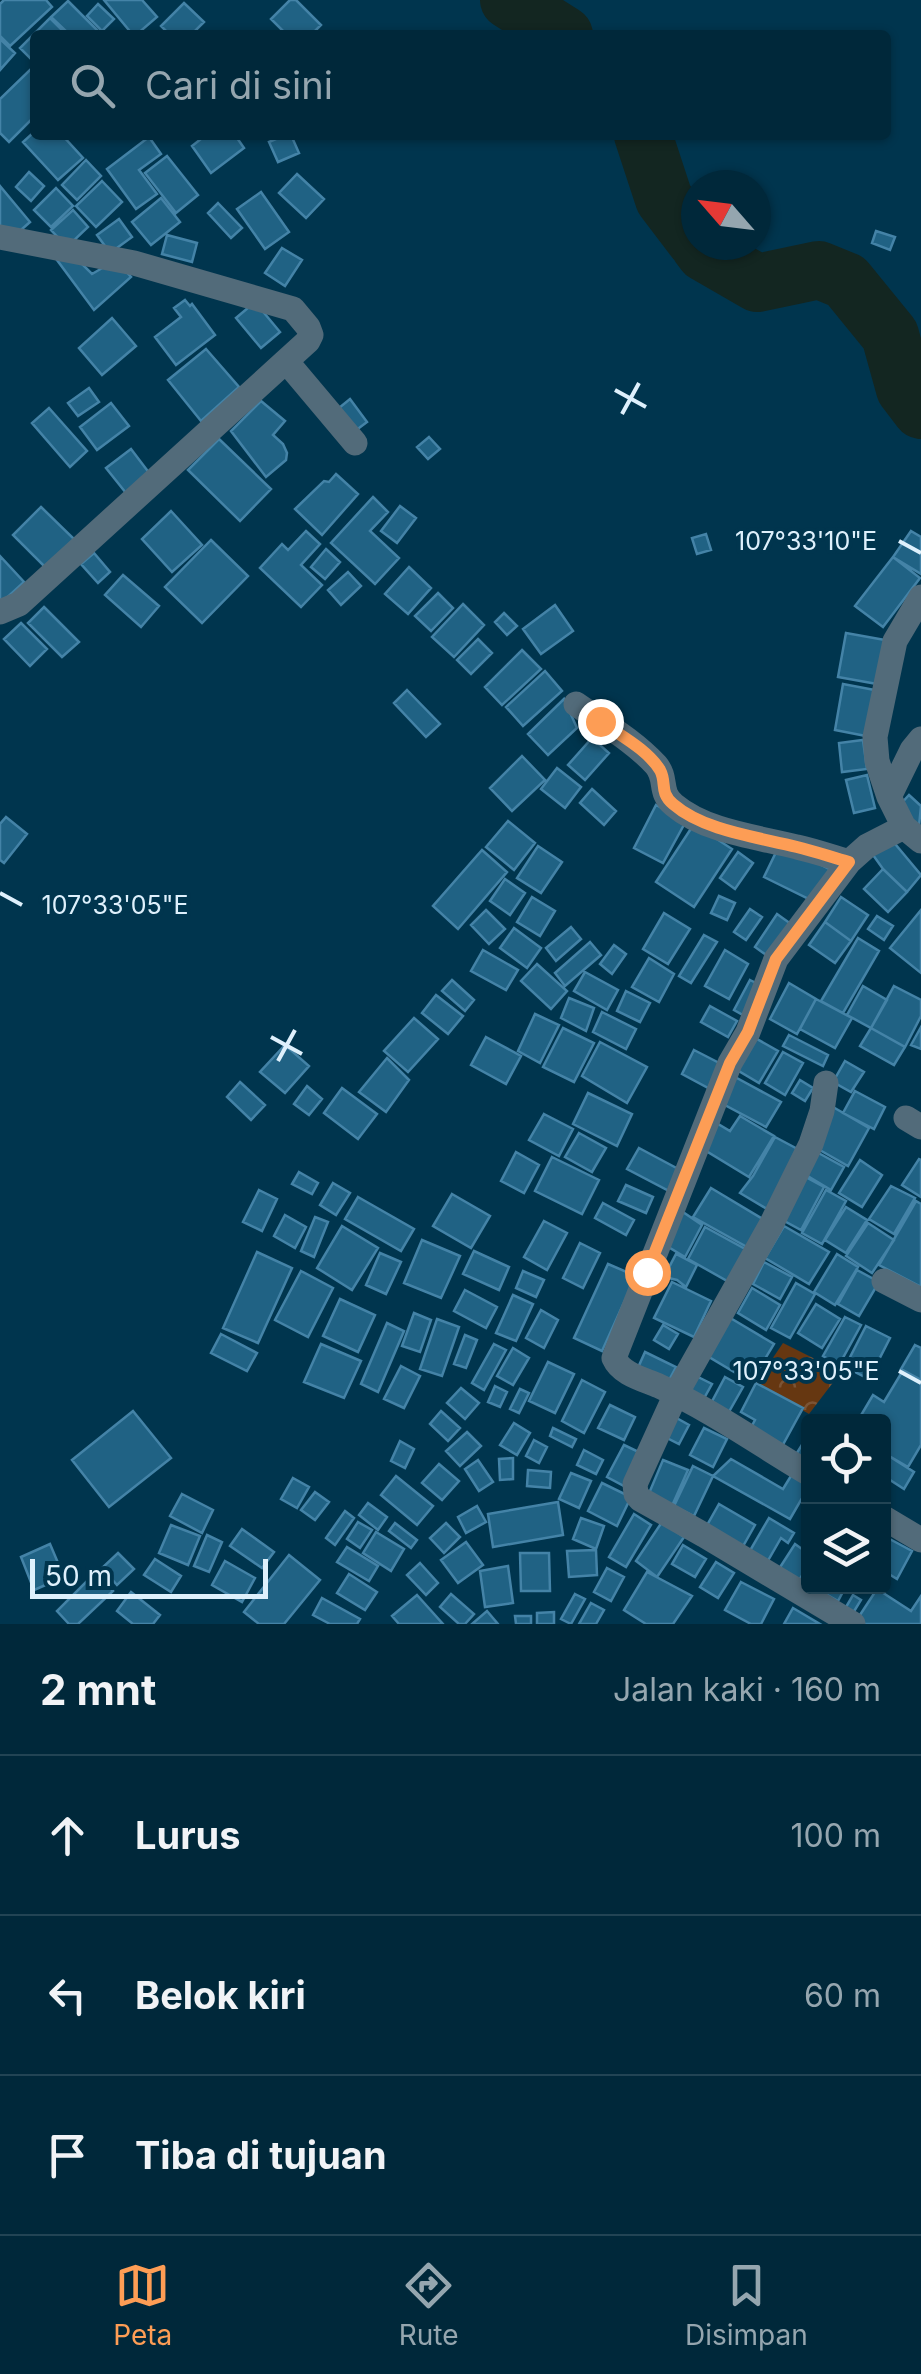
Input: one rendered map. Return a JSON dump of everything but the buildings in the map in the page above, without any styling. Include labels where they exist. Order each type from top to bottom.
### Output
[{"type":"street","points":[[0,237],[134,263],[293,309],[310,335],[308,341],[19,604],[0,612]]},
{"type":"street","points":[[286,361],[355,443]]},
{"type":"street","points":[[801,1469],[676,1394],[625,1371],[614,1358],[730,1063],[748,1032],[776,959],[859,852],[882,837],[912,834],[890,797],[877,761],[874,737],[896,641],[921,597]]},
{"type":"street","points":[[576,704],[646,755],[662,773],[663,793],[674,805],[698,819],[750,838],[804,848],[849,862]]},
{"type":"street","points":[[890,797],[921,739]]},
{"type":"street","points":[[826,1083],[811,1144],[771,1225],[676,1394],[635,1484],[640,1500],[853,1624]]},
{"type":"street","points":[[884,1281],[921,1300]]},
{"type":"street","points":[[891,1522],[921,1540]]},
{"type":"green space","points":[[783,1343],[841,1372],[809,1414],[756,1383]]},
{"type":"waterway","points":[[509,0],[556,30]]},
{"type":"waterway","points":[[645,140],[664,199],[681,221]]},
{"type":"waterway","points":[[717,260],[757,283],[819,270],[846,281],[890,335],[905,389],[921,410]]},
{"type":"route","points":[[600,721],[646,755],[662,773],[663,793],[674,805],[698,819],[750,838],[804,848],[849,862],[769,972],[748,1032],[730,1063],[647,1272]]}]
